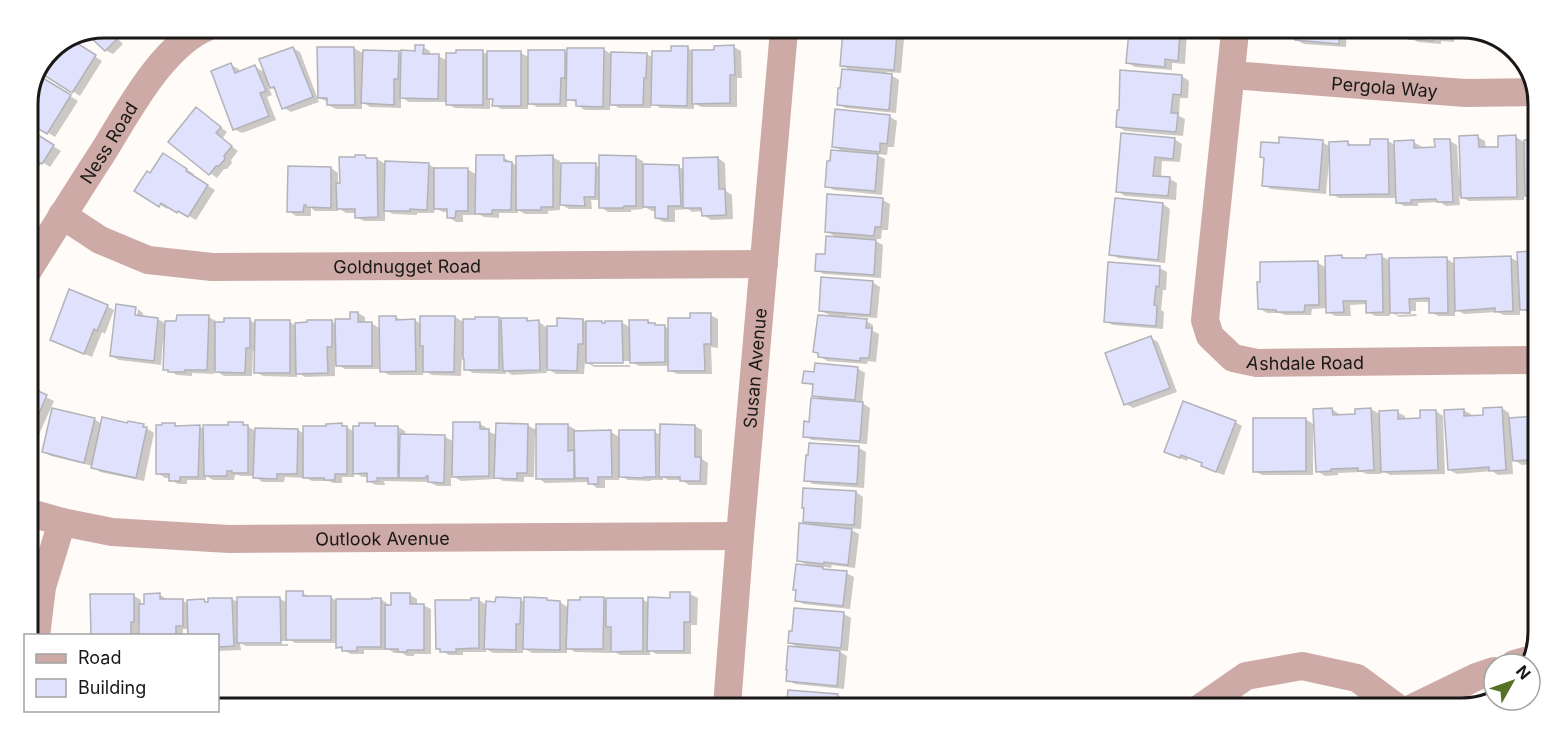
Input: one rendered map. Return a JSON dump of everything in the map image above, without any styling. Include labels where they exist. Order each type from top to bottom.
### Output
[{"type":"street","name":"Ness Road","points":[[38,254],[148,81],[173,51],[192,37]]},
{"type":"street","name":"Susan Avenue","points":[[728,698],[783,37]]},
{"type":"street","name":"Ashdale Road","points":[[1235,37],[1205,321],[1210,336],[1233,358],[1257,363],[1528,360]]},
{"type":"street","name":"Pergola Way","points":[[1232,75],[1465,93],[1527,92]]},
{"type":"street","name":"Goldnugget Road","points":[[62,215],[100,240],[148,260],[212,267],[764,264]]},
{"type":"street","name":"Outlook Avenue","points":[[38,515],[112,532],[229,539],[740,536]]},
{"type":"street","points":[[38,620],[42,587],[62,522]]},
{"type":"street","points":[[1214,698],[1246,676],[1302,666],[1357,678],[1384,698]]},
{"type":"street","points":[[1433,698],[1482,675]]},
{"type":"building","points":[[115,37],[117,39],[105,51],[92,39]]},
{"type":"building","points":[[842,37],[897,37],[894,70],[840,66]]},
{"type":"building","points":[[1128,37],[1180,37],[1178,61],[1165,59],[1165,67],[1126,63]]},
{"type":"building","points":[[1295,37],[1340,37],[1339,44],[1295,40]]},
{"type":"building","points":[[1409,37],[1447,37],[1447,39],[1434,38],[1434,41],[1409,39]]},
{"type":"building","points":[[77,43],[96,55],[72,93],[44,75],[57,57]]},
{"type":"building","points":[[415,45],[424,45],[423,54],[439,54],[438,99],[400,98],[401,50],[415,51]]},
{"type":"building","points":[[734,45],[735,75],[730,75],[730,103],[692,104],[692,50],[714,50],[714,46]]},
{"type":"building","points":[[671,46],[688,46],[687,106],[651,105],[652,51],[671,51]]},
{"type":"building","points":[[293,47],[313,97],[282,109],[274,87],[270,88],[259,59]]},
{"type":"building","points":[[317,47],[354,47],[355,105],[327,105],[327,98],[318,98]]},
{"type":"building","points":[[567,48],[604,48],[603,107],[576,106],[576,100],[566,100]]},
{"type":"building","points":[[363,50],[399,51],[398,79],[394,79],[394,105],[361,103]]},
{"type":"building","points":[[456,50],[483,50],[483,105],[446,105],[446,53],[456,53]]},
{"type":"building","points":[[528,50],[565,50],[565,78],[561,78],[560,104],[528,104]]},
{"type":"building","points":[[487,51],[521,51],[521,106],[492,106],[493,99],[487,99]]},
{"type":"building","points":[[611,52],[647,53],[643,105],[610,105]]},
{"type":"building","points":[[231,63],[235,73],[255,65],[266,91],[260,93],[269,116],[233,130],[211,71]]},
{"type":"building","points":[[842,69],[892,74],[889,110],[837,105]]},
{"type":"building","points":[[1120,70],[1182,75],[1181,95],[1173,94],[1171,113],[1178,113],[1176,132],[1116,127],[1117,110],[1119,110]]},
{"type":"building","points":[[43,78],[71,95],[47,134],[38,129],[38,99]]},
{"type":"building","points":[[196,107],[221,127],[216,133],[232,146],[224,156],[225,159],[209,175],[168,142]]},
{"type":"building","points":[[835,109],[890,115],[887,144],[880,143],[880,152],[832,147]]},
{"type":"building","points":[[1121,133],[1175,138],[1173,159],[1155,157],[1153,176],[1170,177],[1168,196],[1116,192]]},
{"type":"building","points":[[38,135],[54,145],[42,164],[38,162]]},
{"type":"building","points":[[1478,135],[1479,147],[1498,147],[1498,136],[1516,135],[1517,197],[1461,198],[1459,136]]},
{"type":"building","points":[[1279,137],[1323,140],[1319,190],[1262,186],[1264,158],[1260,157],[1261,142],[1279,143]]},
{"type":"building","points":[[1370,139],[1388,139],[1389,194],[1330,195],[1329,142],[1348,141],[1348,145],[1370,145]]},
{"type":"building","points":[[1434,139],[1450,139],[1453,202],[1437,202],[1436,199],[1396,203],[1394,141],[1414,140],[1414,148],[1435,147]]},
{"type":"building","points":[[1524,140],[1528,140],[1528,196],[1525,196]]},
{"type":"building","points":[[831,150],[878,154],[875,191],[825,187],[827,161],[830,161]]},
{"type":"building","points":[[163,153],[208,185],[188,217],[161,203],[159,207],[134,191]]},
{"type":"building","points":[[355,155],[377,158],[378,217],[355,218],[355,209],[337,209],[336,183],[340,183],[339,157],[355,157]]},
{"type":"building","points":[[476,155],[504,155],[504,161],[512,162],[511,210],[492,210],[492,214],[475,214]]},
{"type":"building","points":[[553,155],[553,207],[541,207],[541,210],[516,210],[516,156]]},
{"type":"building","points":[[599,155],[636,156],[636,206],[599,208]]},
{"type":"building","points":[[718,157],[719,189],[725,189],[726,215],[702,216],[701,208],[683,208],[683,158]]},
{"type":"building","points":[[385,161],[429,163],[427,210],[384,211]]},
{"type":"building","points":[[561,163],[596,163],[595,197],[584,197],[585,206],[560,205]]},
{"type":"building","points":[[643,164],[679,165],[681,206],[668,206],[668,219],[655,218],[655,207],[643,207]]},
{"type":"building","points":[[288,166],[331,167],[331,208],[304,205],[303,212],[287,212]]},
{"type":"building","points":[[434,168],[468,168],[468,211],[456,211],[455,218],[447,218],[447,209],[434,209]]},
{"type":"building","points":[[827,194],[883,198],[881,227],[875,227],[874,236],[825,232]]},
{"type":"building","points":[[1115,198],[1163,203],[1158,260],[1109,255]]},
{"type":"building","points":[[826,236],[876,240],[874,275],[815,271],[816,254],[825,254]]},
{"type":"building","points":[[1528,251],[1528,310],[1520,310],[1517,252]]},
{"type":"building","points":[[1382,254],[1383,312],[1366,313],[1366,301],[1343,301],[1344,312],[1326,313],[1325,256],[1342,255],[1342,258],[1366,258],[1366,255]]},
{"type":"building","points":[[1511,256],[1513,311],[1495,312],[1495,308],[1455,311],[1454,258]]},
{"type":"building","points":[[1447,257],[1448,313],[1429,313],[1429,298],[1409,299],[1410,313],[1390,313],[1389,258]]},
{"type":"building","points":[[1318,261],[1319,305],[1305,305],[1304,312],[1276,312],[1276,310],[1258,309],[1257,282],[1260,282],[1260,262]]},
{"type":"building","points":[[1108,262],[1160,266],[1159,287],[1156,286],[1154,305],[1157,306],[1156,326],[1104,322]]},
{"type":"building","points":[[821,277],[873,281],[870,315],[819,311]]},
{"type":"building","points":[[69,289],[108,305],[97,331],[94,329],[84,354],[50,340]]},
{"type":"building","points":[[116,304],[136,307],[135,315],[158,318],[154,361],[110,356]]},
{"type":"building","points":[[350,312],[358,312],[358,322],[372,322],[372,366],[336,366],[335,319],[350,319]]},
{"type":"building","points":[[690,313],[711,313],[711,344],[704,344],[705,371],[668,371],[668,318],[690,318]]},
{"type":"building","points":[[177,315],[209,315],[207,370],[168,372],[168,370],[163,370],[165,321],[176,321]]},
{"type":"building","points":[[818,315],[867,319],[866,328],[872,328],[869,358],[860,358],[860,361],[818,357],[818,353],[813,352]]},
{"type":"building","points":[[379,316],[396,316],[396,320],[415,319],[416,371],[380,372]]},
{"type":"building","points":[[420,316],[455,316],[454,372],[423,372]]},
{"type":"building","points":[[475,317],[499,317],[499,370],[464,370],[463,319],[475,319]]},
{"type":"building","points":[[224,318],[250,318],[250,348],[246,348],[245,373],[215,372],[215,322],[224,322]]},
{"type":"building","points":[[501,318],[539,320],[540,370],[503,371]]},
{"type":"building","points":[[557,318],[583,319],[583,344],[578,344],[577,371],[547,370],[547,326],[557,326]]},
{"type":"building","points":[[255,320],[290,320],[290,373],[254,373]]},
{"type":"building","points":[[307,320],[332,320],[332,347],[327,347],[328,373],[296,374],[295,323],[307,322]]},
{"type":"building","points":[[629,320],[648,320],[648,323],[665,325],[665,362],[630,363]]},
{"type":"building","points":[[586,321],[605,323],[605,321],[622,321],[623,363],[586,363]]},
{"type":"building","points":[[1151,336],[1170,388],[1124,405],[1105,353]]},
{"type":"building","points":[[815,363],[858,367],[855,400],[812,396],[813,384],[802,383],[804,371],[814,372]]},
{"type":"building","points":[[38,391],[47,395],[38,416]]},
{"type":"building","points":[[811,398],[863,402],[860,441],[803,437],[804,421],[809,422]]},
{"type":"building","points":[[1183,401],[1236,421],[1216,472],[1201,466],[1202,463],[1181,455],[1180,458],[1164,452]]},
{"type":"building","points":[[1502,407],[1506,470],[1489,471],[1489,467],[1448,470],[1444,410],[1464,409],[1464,416],[1483,415],[1483,408]]},
{"type":"building","points":[[52,408],[95,418],[84,463],[42,452]]},
{"type":"building","points":[[1332,408],[1333,415],[1355,414],[1355,409],[1371,408],[1374,470],[1358,471],[1358,468],[1316,472],[1313,409]]},
{"type":"building","points":[[1398,410],[1398,419],[1420,418],[1420,410],[1436,410],[1438,470],[1381,472],[1379,411]]},
{"type":"building","points":[[102,417],[127,423],[128,421],[144,424],[143,427],[147,427],[136,478],[91,468]]},
{"type":"building","points":[[1528,417],[1528,464],[1527,460],[1513,461],[1509,418]]},
{"type":"building","points":[[1253,418],[1306,418],[1306,471],[1253,472]]},
{"type":"building","points":[[228,422],[243,422],[243,425],[248,425],[248,473],[227,471],[227,476],[204,476],[203,425],[228,425]]},
{"type":"building","points":[[453,422],[480,422],[480,429],[489,429],[489,476],[452,477]]},
{"type":"building","points":[[162,423],[175,423],[175,426],[200,425],[198,477],[180,477],[180,481],[169,481],[169,474],[156,474],[156,425],[162,425]]},
{"type":"building","points":[[342,423],[342,426],[347,426],[347,474],[335,474],[335,480],[303,478],[303,426]]},
{"type":"building","points":[[359,423],[398,426],[398,478],[377,478],[378,481],[367,482],[367,473],[353,474],[353,426],[359,426]]},
{"type":"building","points":[[496,423],[528,424],[527,473],[517,473],[517,479],[494,478]]},
{"type":"building","points":[[536,424],[568,424],[568,451],[574,450],[574,479],[536,479]]},
{"type":"building","points":[[660,424],[695,425],[695,457],[701,457],[700,481],[680,481],[680,477],[659,477]]},
{"type":"building","points":[[255,428],[298,429],[297,474],[277,474],[277,479],[253,478]]},
{"type":"building","points":[[611,430],[612,477],[598,477],[598,484],[588,484],[588,478],[575,478],[574,431]]},
{"type":"building","points":[[619,430],[655,430],[656,477],[619,477]]},
{"type":"building","points":[[400,434],[445,435],[444,483],[428,482],[428,476],[426,478],[399,478]]},
{"type":"building","points":[[809,443],[859,446],[857,484],[804,481]]},
{"type":"building","points":[[803,488],[856,491],[854,525],[803,522]]},
{"type":"building","points":[[799,523],[852,529],[848,565],[797,561]]},
{"type":"building","points":[[796,564],[847,571],[843,606],[795,601],[796,590],[793,590]]},
{"type":"building","points":[[286,591],[303,591],[303,596],[331,596],[331,640],[286,640]]},
{"type":"building","points":[[670,592],[690,592],[690,622],[684,622],[684,651],[647,651],[648,597],[670,598]]},
{"type":"building","points":[[160,593],[160,599],[183,599],[183,626],[176,626],[176,634],[139,634],[139,604],[144,604],[144,594]]},
{"type":"building","points":[[391,593],[410,593],[410,604],[424,604],[424,650],[398,652],[398,649],[385,649],[385,605],[391,605]]},
{"type":"building","points":[[90,594],[134,594],[134,622],[131,622],[131,634],[91,634]]},
{"type":"building","points":[[237,597],[280,597],[281,643],[237,643]]},
{"type":"building","points":[[496,597],[521,598],[520,624],[516,624],[516,650],[484,649],[486,601],[495,602]]},
{"type":"building","points":[[524,597],[560,601],[560,650],[523,649]]},
{"type":"building","points":[[580,597],[604,597],[603,649],[566,649],[568,600],[580,600]]},
{"type":"building","points":[[208,598],[232,598],[234,646],[219,647],[219,634],[188,634],[187,600],[204,599],[208,602]]},
{"type":"building","points":[[381,598],[381,647],[357,647],[357,651],[342,651],[342,647],[336,648],[336,599]]},
{"type":"building","points":[[471,598],[479,598],[479,648],[440,652],[440,649],[436,649],[435,600],[471,600]]},
{"type":"building","points":[[606,598],[643,598],[643,651],[611,652],[611,627],[606,627]]},
{"type":"building","points":[[794,608],[844,612],[841,648],[788,643],[789,631],[792,631]]},
{"type":"building","points":[[788,646],[840,651],[837,686],[786,681]]},
{"type":"building","points":[[788,690],[838,694],[837,698],[787,698]]}]
